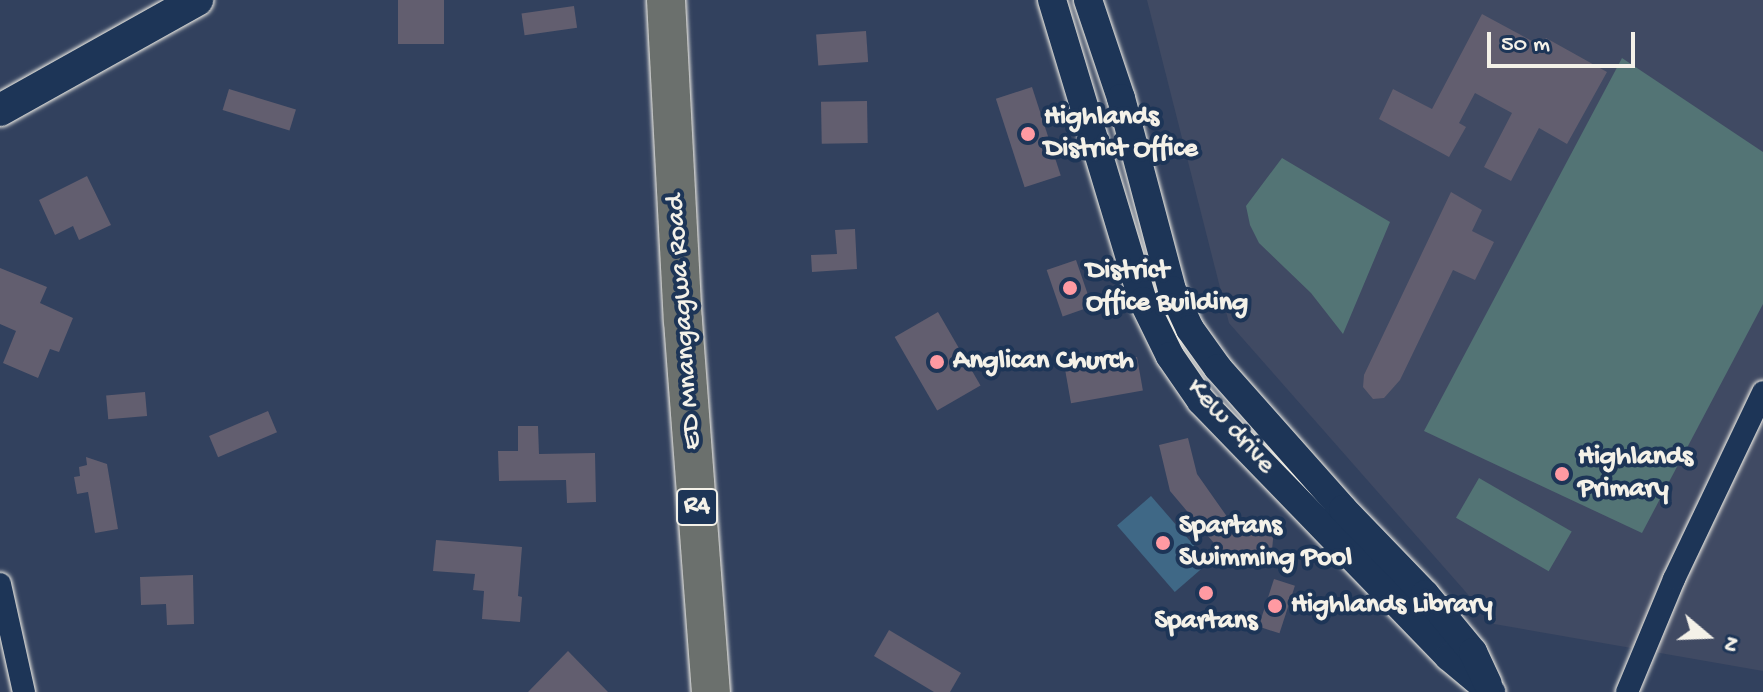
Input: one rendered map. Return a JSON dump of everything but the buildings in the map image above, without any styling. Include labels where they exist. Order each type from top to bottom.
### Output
[{"type":"highway","name":"ED Mnangagwa Road","points":[[666,0],[683,321],[711,692]]},
{"type":"main road","points":[[0,110],[197,0]]},
{"type":"street","name":"Kew drive","points":[[1052,0],[1143,301],[1170,356],[1201,401],[1449,657],[1491,692]]},
{"type":"street","name":"Kew drive","points":[[1088,0],[1121,98],[1172,290],[1190,329],[1218,368],[1301,462],[1425,594],[1473,652],[1491,692]]},
{"type":"street","points":[[1627,692],[1674,579],[1763,392]]},
{"type":"street","points":[[0,584],[24,692]]},
{"type":"shaded area","name":"Highlands Primary","points":[[1147,0],[1763,0],[1763,671],[1494,624],[1229,323]]},
{"type":"shaded area","name":"Spartans Swimming Pool","points":[[1151,496],[1209,562],[1175,592],[1117,526]]},
{"type":"green space","points":[[1622,58],[1763,152],[1763,304],[1642,533],[1424,431]]},
{"type":"green space","points":[[1282,158],[1390,222],[1343,334],[1311,293],[1259,243],[1250,225],[1246,206]]},
{"type":"green space","points":[[1479,478],[1572,531],[1549,571],[1456,518]]},
{"type":"place","name":"Highlands District Office","points":[[1028,134]]},
{"type":"place","name":"District Office Building","points":[[1070,288]]},
{"type":"place","name":"Anglican Church","points":[[937,362]]},
{"type":"place","name":"Highlands Primary","points":[[1562,474]]},
{"type":"place","name":"Spartans Swimming Pool","points":[[1163,543]]},
{"type":"place","name":"Spartans","points":[[1206,593]]},
{"type":"place","name":"Highlands Library","points":[[1275,606]]}]
